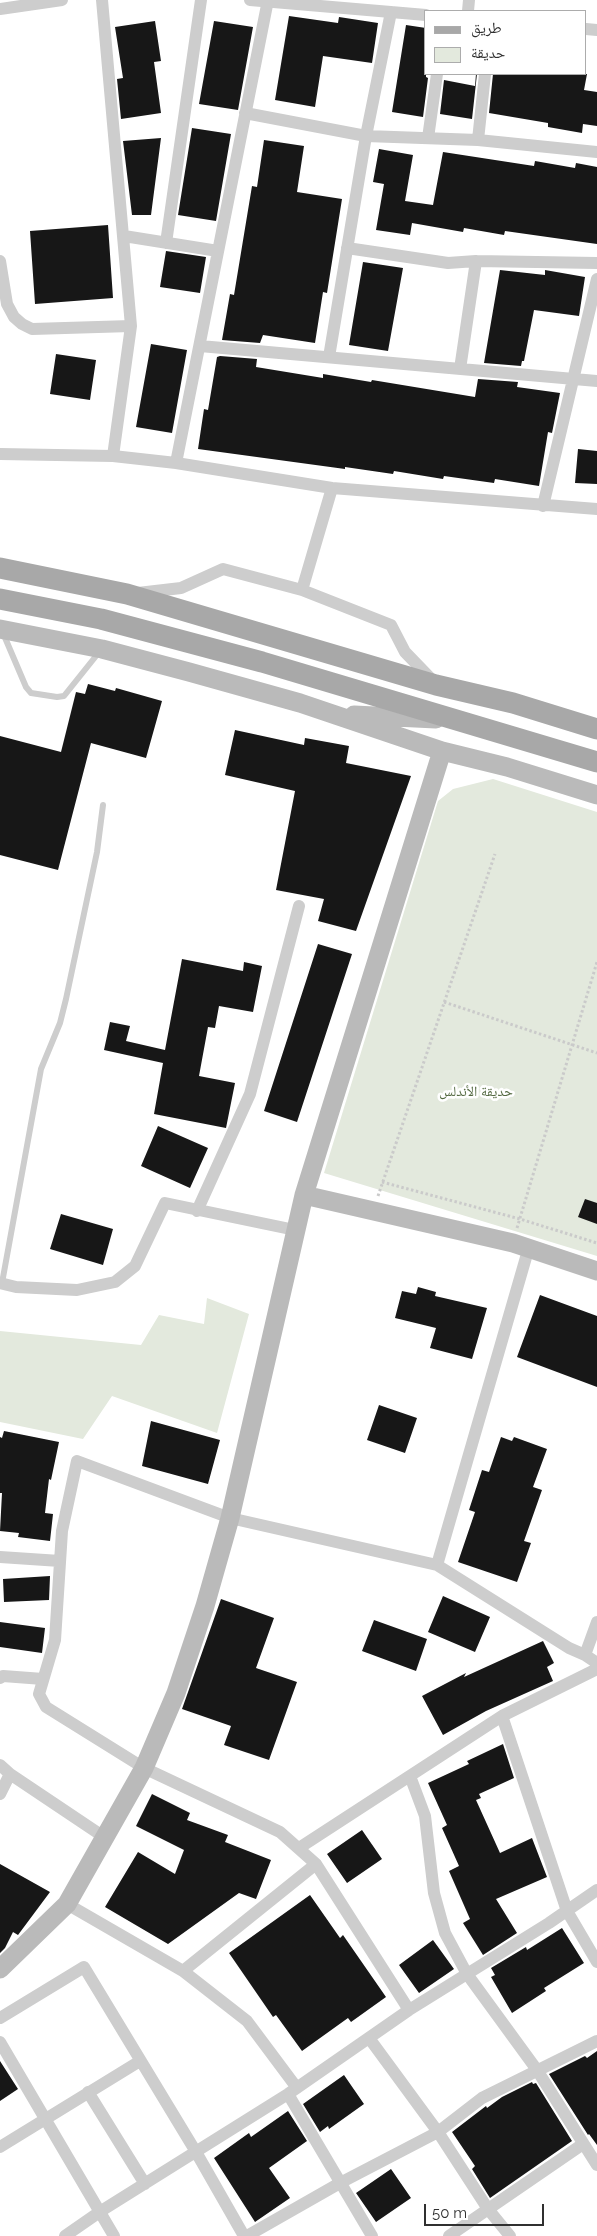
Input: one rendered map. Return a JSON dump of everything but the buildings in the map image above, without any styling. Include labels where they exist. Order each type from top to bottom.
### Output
[{"type":"main road","points":[[0,568],[127,594],[436,685],[513,703],[597,729]]},
{"type":"main road","points":[[0,599],[111,621],[262,662],[597,762]]},
{"type":"street","points":[[0,9],[29,2],[62,0]]},
{"type":"street","points":[[102,0],[132,326],[113,456]]},
{"type":"street","points":[[166,243],[201,0]]},
{"type":"street","points":[[250,0],[424,15]]},
{"type":"street","points":[[176,462],[268,1]]},
{"type":"street","points":[[329,357],[366,136],[391,12]]},
{"type":"street","points":[[428,138],[437,75]]},
{"type":"street","points":[[478,140],[486,75]]},
{"type":"street","points":[[245,113],[366,136],[478,140],[597,152]]},
{"type":"street","points":[[124,236],[218,251]]},
{"type":"street","points":[[348,248],[448,263],[476,261],[597,263]]},
{"type":"street","points":[[0,261],[7,304],[14,317],[32,329],[132,326]]},
{"type":"street","points":[[460,369],[476,261]]},
{"type":"street","points":[[543,506],[597,279]]},
{"type":"street","points":[[200,346],[597,381]]},
{"type":"street","points":[[0,454],[113,456],[176,462],[332,488],[597,510]]},
{"type":"street","points":[[302,590],[332,488]]},
{"type":"street","points":[[127,594],[181,588],[223,569],[302,590],[391,625],[405,652],[436,685]]},
{"type":"street","points":[[1,629],[102,649],[300,703],[442,751],[507,767],[597,794]]},
{"type":"street","points":[[332,714],[449,719]]},
{"type":"street","points":[[0,1969],[67,1904],[144,1768],[176,1693],[205,1606],[230,1518],[304,1195],[442,751]]},
{"type":"street","points":[[197,1211],[250,1094],[299,906]]},
{"type":"street","points":[[304,1195],[521,1245],[597,1271]]},
{"type":"street","points":[[1,1283],[16,1287],[77,1290],[115,1282],[135,1266],[165,1203],[295,1230]]},
{"type":"street","points":[[437,1565],[521,1245]]},
{"type":"street","points":[[409,2010],[316,1864],[280,1832],[144,1768],[46,1707],[39,1694],[55,1640],[62,1531],[77,1461],[230,1518],[437,1565],[569,1648],[597,1663]]},
{"type":"street","points":[[0,1557],[60,1561]]},
{"type":"street","points":[[585,1655],[597,1622]]},
{"type":"street","points":[[299,1848],[502,1716],[597,1670]]},
{"type":"street","points":[[0,1678],[3,1676],[43,1679]]},
{"type":"street","points":[[502,1716],[567,1911],[597,1962]]},
{"type":"street","points":[[0,1794],[5,1769],[104,1837]]},
{"type":"street","points":[[410,1776],[425,1816],[434,1893],[445,1933],[467,1974],[536,2070],[597,2165]]},
{"type":"street","points":[[183,1970],[316,1864]]},
{"type":"street","points":[[65,2236],[101,2211],[293,2091],[409,2010],[567,1911],[597,1890]]},
{"type":"street","points":[[67,1904],[183,1970],[247,2021],[293,2091],[340,2183],[372,2236]]},
{"type":"street","points":[[0,2018],[84,1967],[246,2236],[340,2183],[438,2132],[482,2098],[597,2041]]},
{"type":"street","points":[[370,2038],[438,2132],[488,2209],[510,2236]]},
{"type":"street","points":[[0,2042],[114,2236]]},
{"type":"street","points":[[0,2147],[140,2061]]},
{"type":"street","points":[[88,2092],[145,2184]]},
{"type":"street","points":[[448,2236],[583,2144]]},
{"type":"lane","points":[[1,629],[26,687],[31,693],[57,697],[64,696],[102,649]]},
{"type":"lane","points":[[1,1283],[41,1069],[60,1023],[66,999],[97,852],[103,805]]},
{"type":"path","points":[[374,1211],[382,1182],[495,854]]},
{"type":"path","points":[[521,1245],[520,1219],[597,962]]},
{"type":"path","points":[[444,1002],[597,1052]]},
{"type":"path","points":[[382,1182],[520,1219],[597,1243]]},
{"type":"green space","name":"حديقة الأندلس","points":[[493,779],[597,812],[597,1256],[324,1173],[438,801],[453,789]]},
{"type":"green space","points":[[207,1298],[249,1314],[217,1433],[112,1396],[83,1439],[0,1422],[0,1331],[141,1345],[159,1315],[204,1324]]}]
